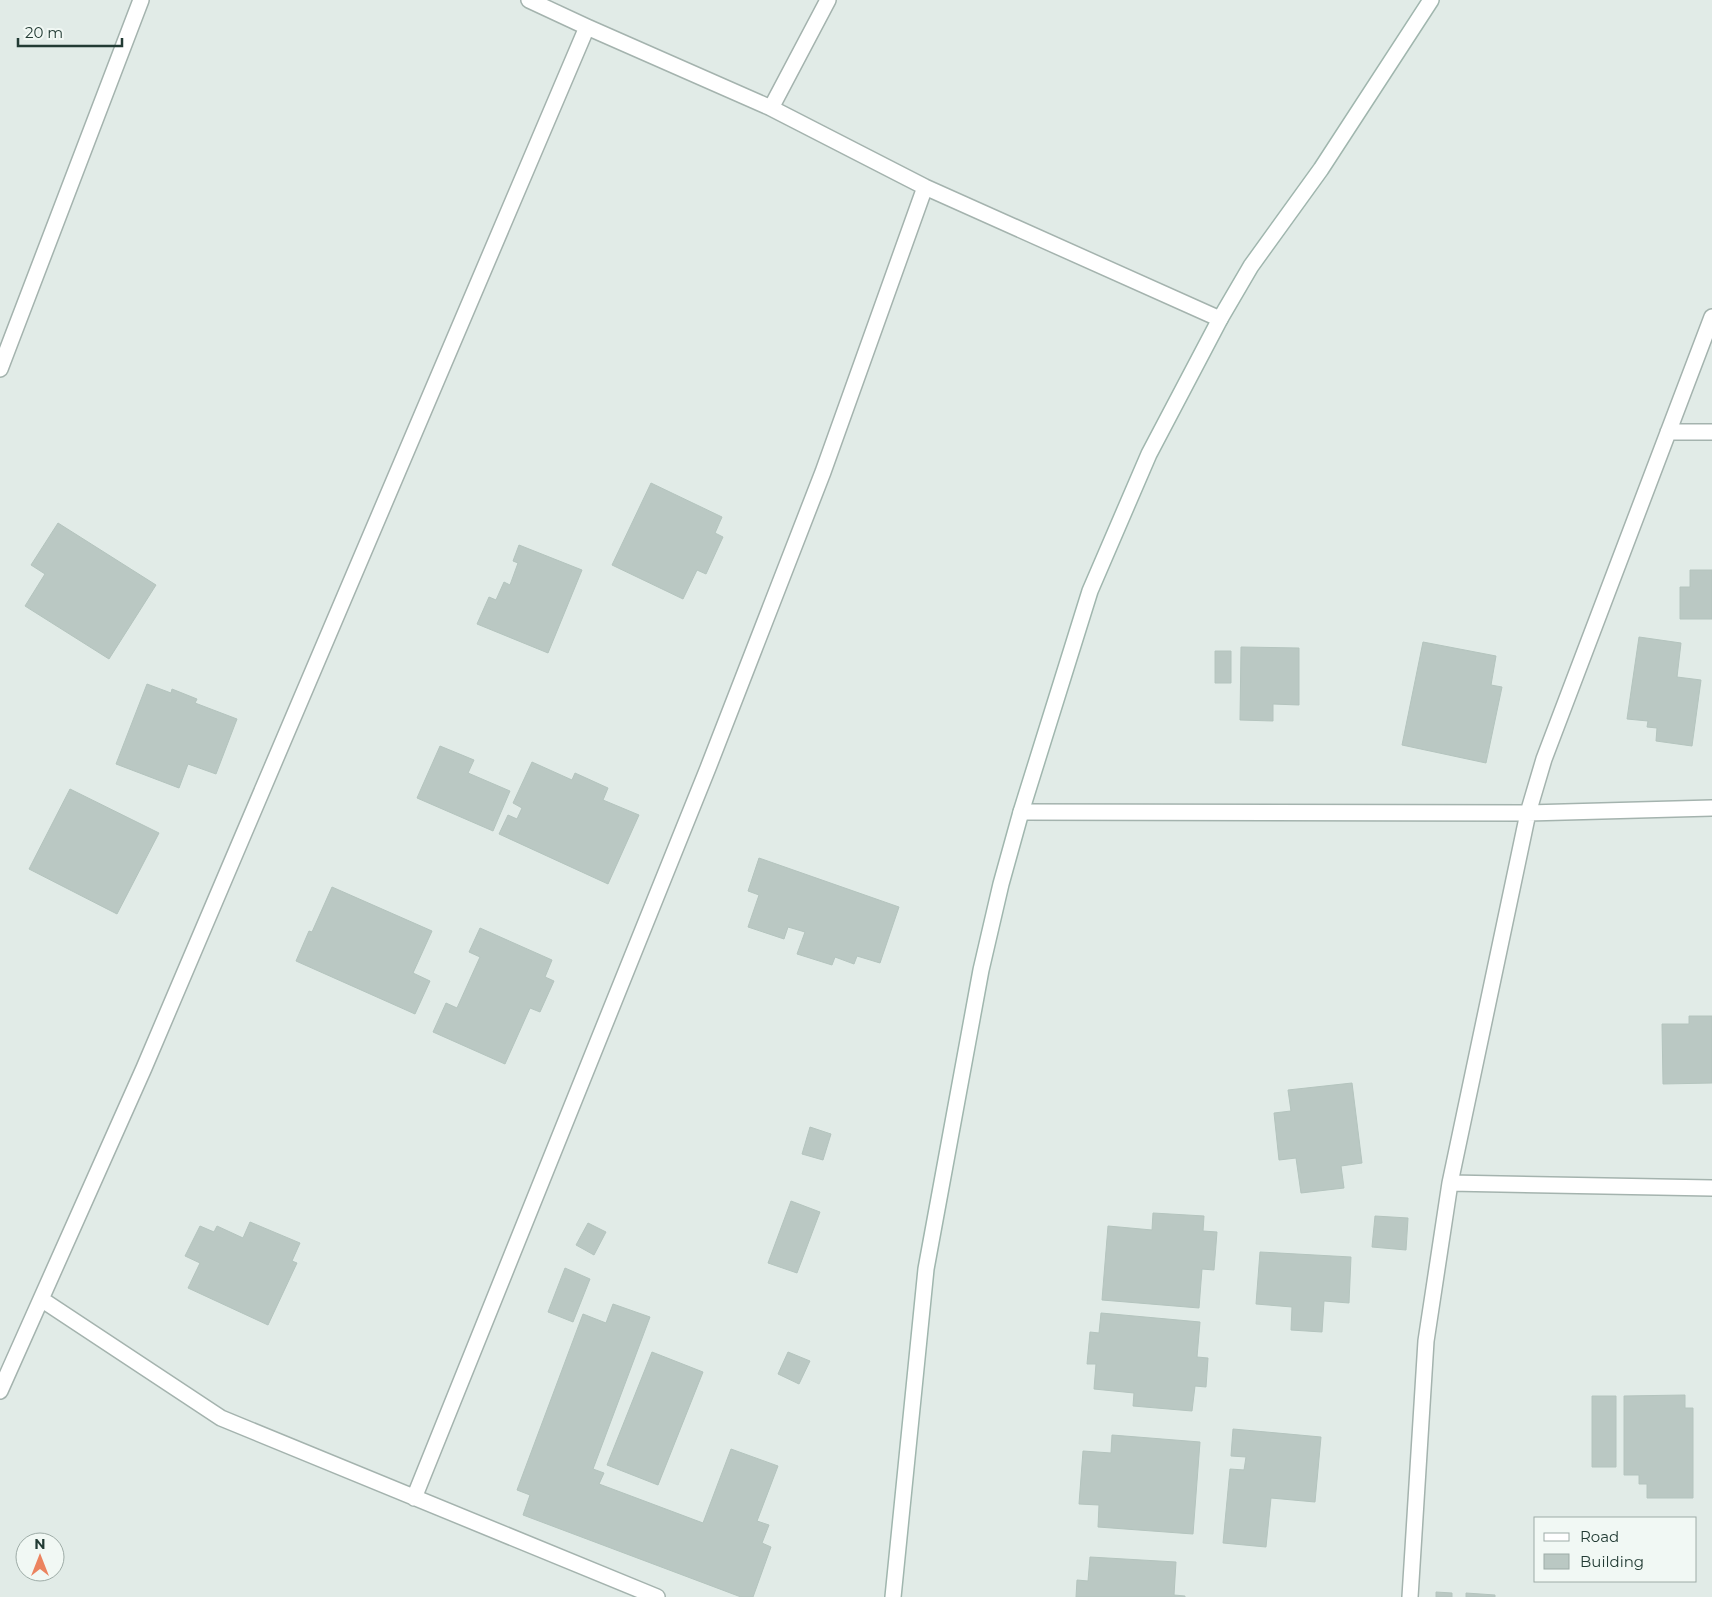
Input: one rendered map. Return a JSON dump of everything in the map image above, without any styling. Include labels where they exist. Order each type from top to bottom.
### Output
[{"type":"street","points":[[0,369],[141,0]]},
{"type":"street","points":[[529,0],[771,108],[925,187],[1220,319]]},
{"type":"street","points":[[771,108],[828,0]]},
{"type":"street","points":[[893,1597],[926,1269],[980,970],[1000,884],[1090,591],[1149,454],[1220,319],[1251,266],[1321,169],[1431,0]]},
{"type":"street","points":[[0,1391],[144,1068],[587,27]]},
{"type":"street","points":[[414,1498],[715,749],[823,472],[925,187]]},
{"type":"street","points":[[1410,1597],[1426,1341],[1450,1183],[1528,813],[1544,759],[1712,317]]},
{"type":"street","points":[[1668,432],[1712,432]]},
{"type":"street","points":[[1021,812],[1528,813],[1712,808]]},
{"type":"street","points":[[1450,1183],[1712,1188]]},
{"type":"street","points":[[41,1299],[221,1418],[657,1597]]},
{"type":"building","points":[[651,483],[722,517],[715,533],[723,537],[706,574],[697,570],[683,599],[612,565]]},
{"type":"building","points":[[58,523],[156,585],[109,659],[25,606],[45,574],[31,565]]},
{"type":"building","points":[[519,545],[582,570],[548,653],[477,624],[489,597],[496,600],[504,582],[510,585],[518,563],[513,561]]},
{"type":"building","points":[[1690,570],[1712,570],[1712,619],[1680,619],[1680,587],[1690,587]]},
{"type":"building","points":[[1639,637],[1681,643],[1677,677],[1701,680],[1692,746],[1656,741],[1657,728],[1647,727],[1648,721],[1627,719]]},
{"type":"building","points":[[1423,642],[1496,656],[1491,685],[1502,687],[1486,763],[1402,745]]},
{"type":"building","points":[[1241,647],[1299,648],[1299,705],[1273,704],[1273,721],[1240,720]]},
{"type":"building","points":[[1215,651],[1231,651],[1231,683],[1215,683]]},
{"type":"building","points":[[147,684],[171,693],[172,689],[197,699],[195,703],[237,719],[216,774],[188,764],[179,788],[116,764]]},
{"type":"building","points":[[440,746],[474,760],[468,773],[510,791],[493,831],[417,798]]},
{"type":"building","points":[[532,762],[572,780],[575,773],[608,788],[603,800],[639,815],[608,884],[499,834],[508,815],[517,819],[522,808],[513,803]]},
{"type":"building","points":[[70,789],[159,833],[117,914],[29,869]]},
{"type":"building","points":[[759,858],[899,907],[880,963],[857,956],[854,964],[835,957],[832,965],[797,954],[805,932],[788,927],[784,939],[748,927],[759,895],[748,891]]},
{"type":"building","points":[[332,887],[432,931],[413,973],[430,981],[415,1014],[296,961],[309,931],[312,932]]},
{"type":"building","points":[[480,928],[552,960],[545,977],[554,981],[540,1012],[530,1008],[505,1064],[433,1032],[446,1003],[457,1008],[480,957],[469,952]]},
{"type":"building","points":[[1689,1016],[1712,1016],[1712,1083],[1663,1084],[1662,1024],[1689,1024]]},
{"type":"building","points":[[1352,1083],[1362,1163],[1341,1166],[1344,1188],[1301,1193],[1296,1158],[1279,1160],[1274,1113],[1291,1111],[1288,1090]]},
{"type":"building","points":[[810,1127],[831,1134],[823,1160],[802,1154]]},
{"type":"building","points":[[791,1201],[820,1212],[797,1273],[768,1263]]},
{"type":"building","points":[[1153,1213],[1204,1216],[1203,1231],[1217,1232],[1214,1270],[1202,1269],[1199,1308],[1102,1300],[1108,1226],[1152,1230]]},
{"type":"building","points":[[1375,1216],[1408,1218],[1406,1250],[1372,1247]]},
{"type":"building","points":[[250,1222],[300,1243],[292,1261],[297,1263],[268,1325],[188,1288],[200,1263],[185,1256],[200,1226],[214,1232],[217,1226],[243,1238]]},
{"type":"building","points":[[588,1223],[606,1232],[594,1255],[576,1245]]},
{"type":"building","points":[[1260,1252],[1351,1257],[1349,1303],[1324,1301],[1322,1332],[1291,1330],[1292,1307],[1256,1304]]},
{"type":"building","points":[[565,1268],[590,1279],[573,1322],[548,1312]]},
{"type":"building","points":[[613,1304],[650,1317],[593,1469],[604,1473],[599,1484],[703,1523],[731,1449],[778,1466],[757,1521],[769,1525],[762,1543],[771,1547],[753,1597],[741,1597],[523,1515],[530,1495],[517,1490],[583,1314],[606,1323]]},
{"type":"building","points":[[1101,1313],[1200,1322],[1197,1357],[1208,1358],[1206,1387],[1195,1386],[1192,1411],[1133,1406],[1134,1393],[1094,1389],[1096,1364],[1087,1364],[1090,1332],[1099,1333]]},
{"type":"building","points":[[652,1352],[703,1372],[658,1485],[607,1465]]},
{"type":"building","points":[[788,1352],[810,1361],[799,1384],[778,1374]]},
{"type":"building","points":[[1685,1395],[1685,1408],[1693,1408],[1693,1498],[1647,1498],[1647,1484],[1639,1484],[1639,1475],[1624,1475],[1624,1396]]},
{"type":"building","points":[[1592,1396],[1616,1396],[1616,1467],[1592,1467]]},
{"type":"building","points":[[1233,1429],[1321,1437],[1315,1502],[1271,1498],[1266,1547],[1223,1543],[1230,1469],[1244,1470],[1246,1457],[1231,1456]]},
{"type":"building","points":[[1112,1435],[1200,1442],[1193,1534],[1098,1527],[1099,1505],[1079,1504],[1083,1451],[1111,1453]]},
{"type":"building","points":[[1090,1557],[1176,1562],[1174,1595],[1185,1597],[1076,1597],[1077,1580],[1088,1581]]},
{"type":"building","points":[[1436,1592],[1452,1593],[1452,1597],[1436,1597]]},
{"type":"building","points":[[1466,1593],[1495,1595],[1495,1597],[1466,1597]]}]
